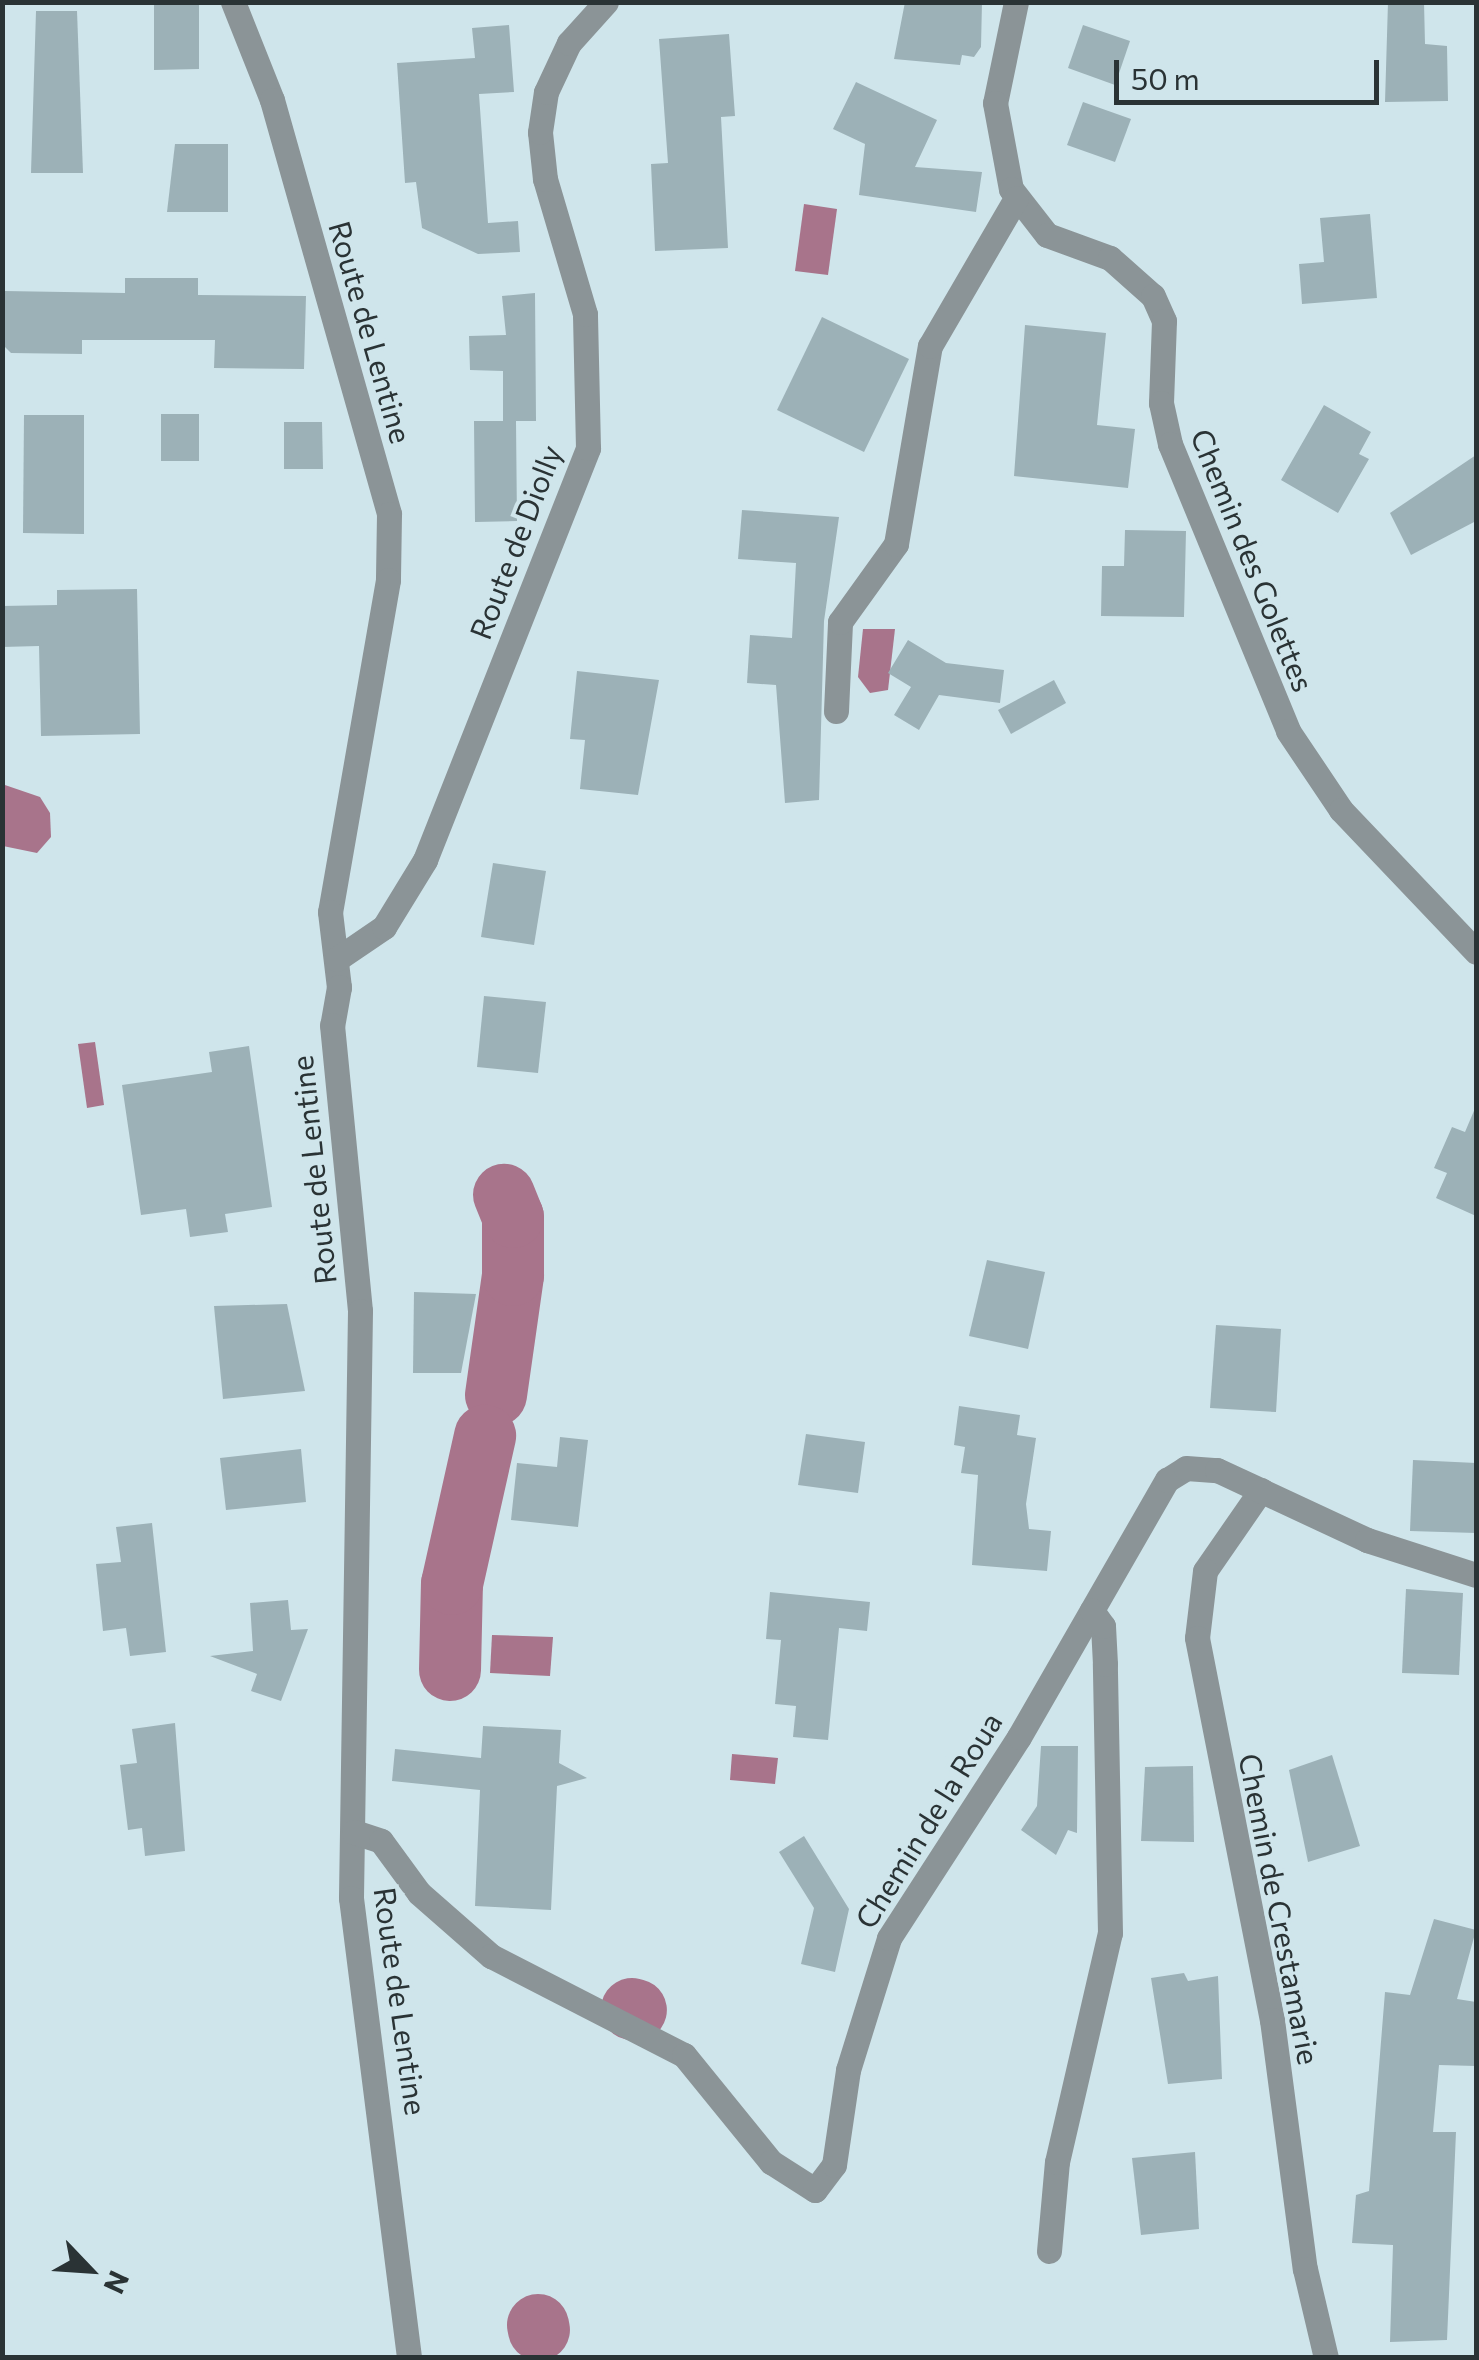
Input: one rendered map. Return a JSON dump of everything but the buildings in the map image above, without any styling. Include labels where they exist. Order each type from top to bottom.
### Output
[{"type":"street","name":"Route de Lentine","points":[[233,2],[272,100],[389,514],[388,580],[330,912],[337,960],[332,1025],[360,1311],[351,1898],[410,2358]]},
{"type":"street","name":"Route de Diolly","points":[[337,960],[384,927],[426,860],[588,448],[584,314],[545,179],[540,132],[546,92],[569,43],[606,2]]},
{"type":"street","name":"Chemin des Golettes","points":[[1016,2],[995,118],[1016,198],[1047,234],[1110,258],[1153,296],[1164,321],[1161,403],[1170,444],[1288,731],[1341,810],[1476,952]]},
{"type":"street","points":[[836,712],[840,622],[896,544],[930,346],[1016,198]]},
{"type":"street","name":"Chemin de la Roua","points":[[354,1832],[382,1841],[419,1892],[491,1956],[684,2055],[771,2162],[815,2190],[834,2165],[852,2057],[888,1938],[1175,1473],[1206,1467],[1393,1550],[1476,1575]]},
{"type":"street","name":"Chemin de Crestamarie","points":[[1261,1490],[1204,1571],[1197,1638],[1272,2020],[1306,2270],[1326,2358]]},
{"type":"street","points":[[1049,2251],[1058,2162],[1110,1933],[1106,1664],[1103,1626],[1092,1611]]},
{"type":"shaded area","points":[[804,204],[837,209],[828,275],[795,271]]},
{"type":"shaded area","points":[[863,629],[895,629],[888,690],[870,693],[858,677]]},
{"type":"shaded area","points":[[2,784],[40,797],[50,813],[51,837],[37,853],[3,846]]},
{"type":"shaded area","points":[[95,1042],[104,1105],[87,1108],[78,1044]]},
{"type":"shaded area","points":[[492,1635],[553,1637],[550,1676],[490,1673]]},
{"type":"shaded area","points":[[732,1754],[778,1758],[775,1784],[730,1780]]},
{"type":"waterway","points":[[496,1395],[513,1275],[513,1217],[504,1195]]},
{"type":"waterway","points":[[450,1670],[452,1584],[485,1436]]},
{"type":"waterway","points":[[632,2009],[636,2010]]},
{"type":"waterway","points":[[538,2325],[539,2330]]}]
